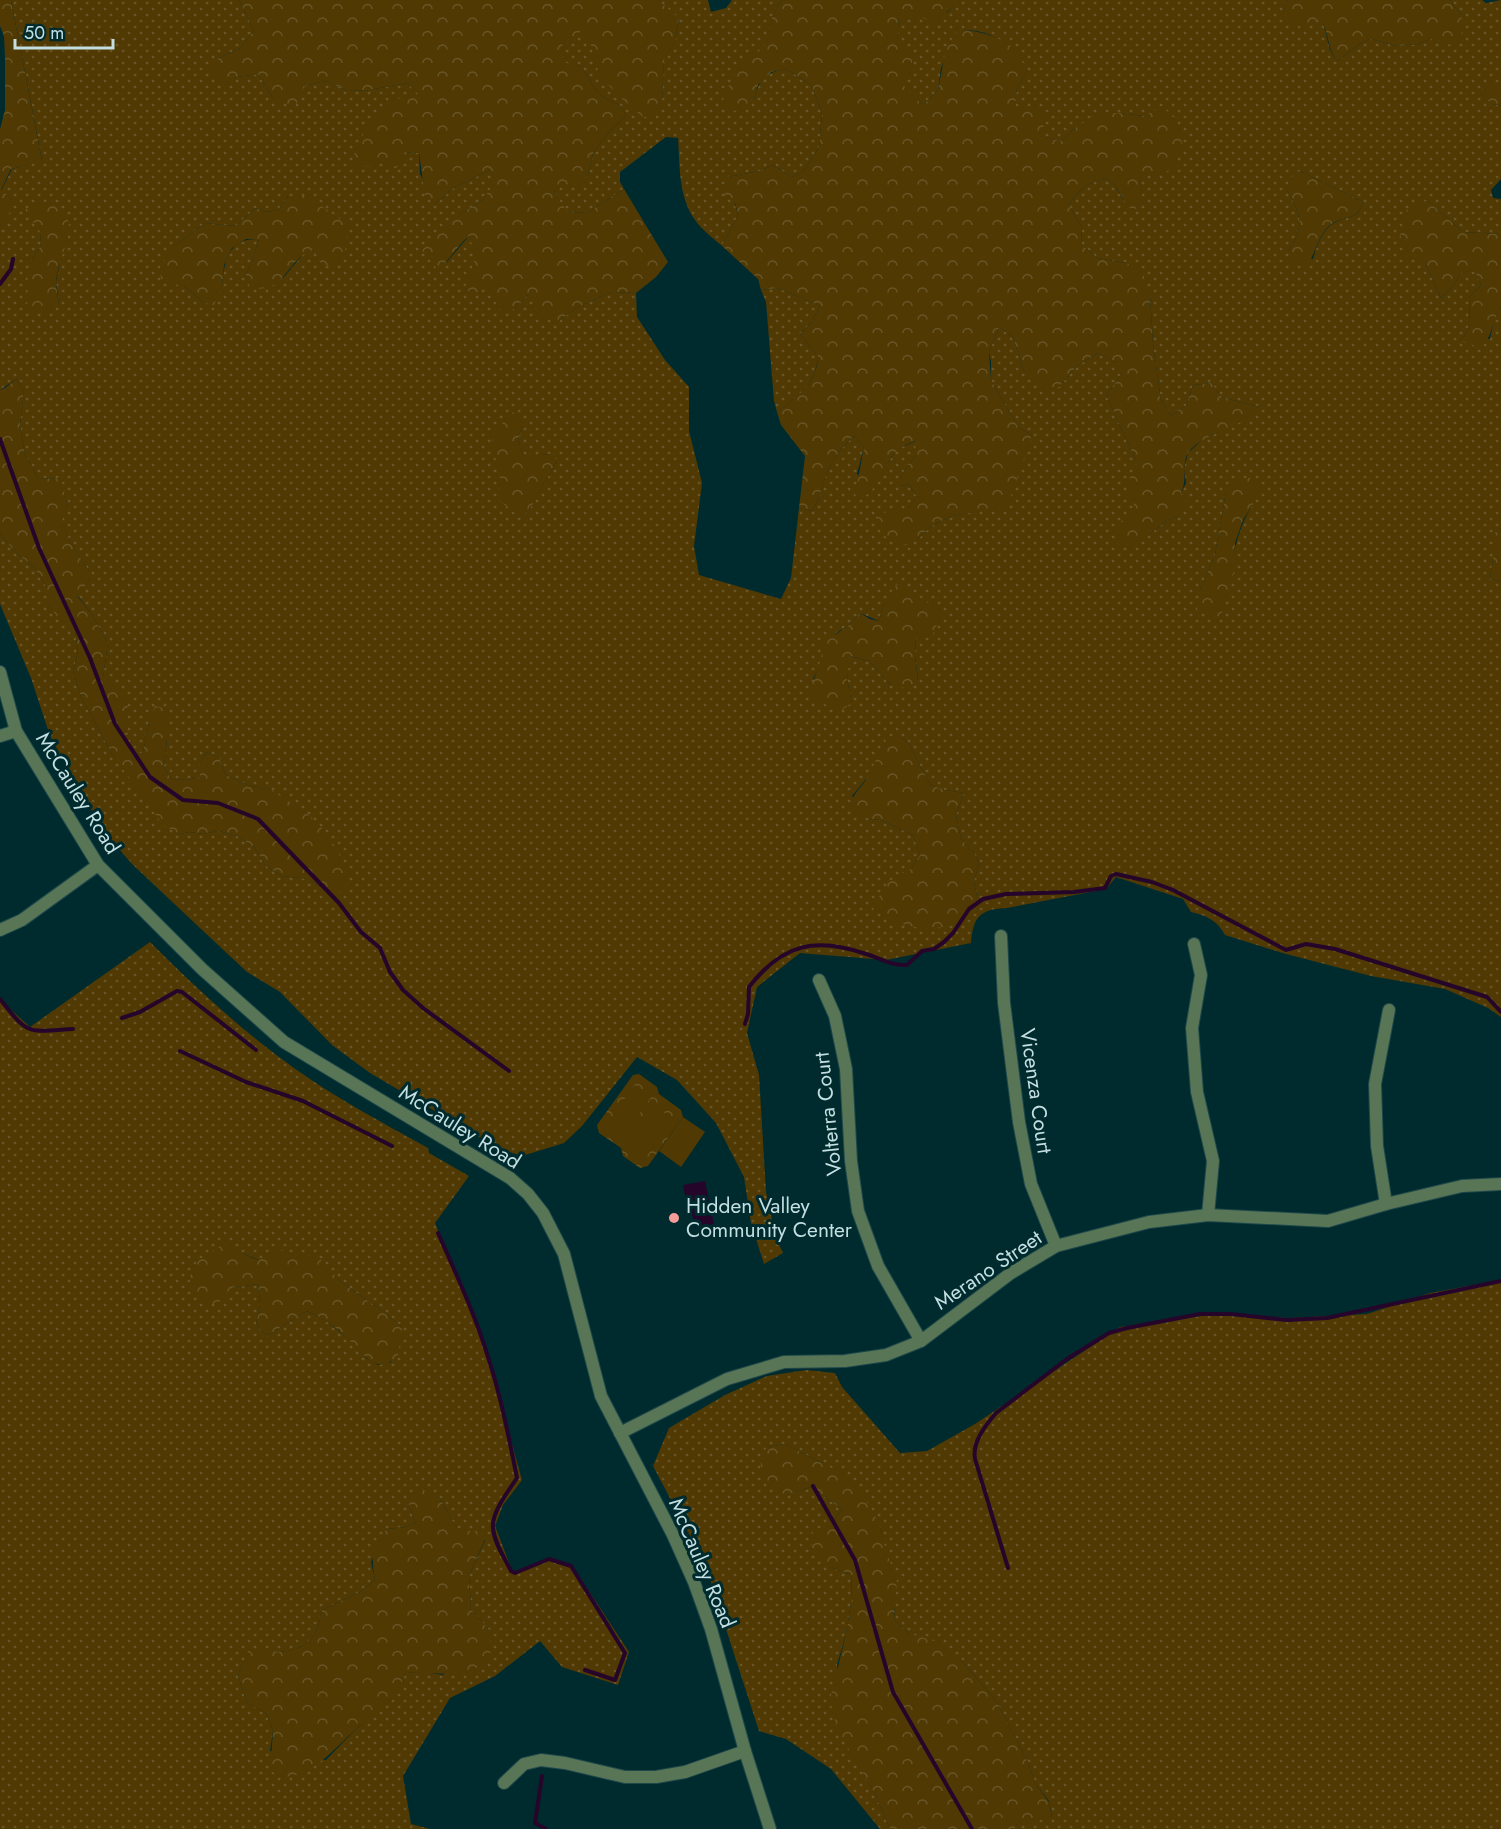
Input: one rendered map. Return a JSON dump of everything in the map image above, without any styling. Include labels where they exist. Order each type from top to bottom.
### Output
[{"type":"street","name":"McCauley Road","points":[[0,672],[16,732],[98,865],[202,969],[284,1042],[510,1178],[528,1194],[543,1213],[564,1254],[601,1396],[673,1535],[694,1582],[711,1629],[745,1751],[770,1829]]},
{"type":"street","points":[[0,736],[16,732]]},
{"type":"street","points":[[0,930],[22,920],[98,865]]},
{"type":"street","name":"Vicenza Court","points":[[1001,936],[1005,1003],[1019,1122],[1031,1184],[1056,1246]]},
{"type":"street","points":[[1194,944],[1201,975],[1192,1028],[1197,1092],[1213,1161],[1208,1215]]},
{"type":"street","name":"Volterra Court","points":[[819,980],[835,1016],[846,1069],[851,1161],[858,1210],[879,1266],[921,1341]]},
{"type":"street","points":[[1386,1204],[1377,1146],[1375,1084],[1389,1010]]},
{"type":"street","name":"Merano Street","points":[[620,1433],[728,1379],[784,1362],[845,1361],[886,1355],[921,1341],[1011,1273],[1056,1246],[1149,1222],[1208,1215],[1328,1221],[1462,1186],[1501,1184]]},
{"type":"street","points":[[504,1783],[524,1764],[541,1760],[565,1763],[625,1777],[656,1777],[685,1772],[745,1751]]},
{"type":"green space","points":[[0,0],[11,0],[42,161],[11,169],[1,190],[12,199],[13,208],[0,226],[0,129],[5,110],[5,57],[4,36],[0,26]]},
{"type":"green space","points":[[11,0],[239,0],[254,31],[240,48],[219,58],[219,84],[237,77],[258,74],[274,100],[304,86],[326,81],[348,91],[369,90],[407,83],[420,95],[368,166],[405,152],[419,153],[420,174],[436,203],[455,187],[490,170],[496,181],[483,200],[459,215],[446,263],[469,236],[497,305],[515,309],[528,294],[559,321],[578,307],[611,292],[636,293],[637,317],[665,360],[689,387],[689,431],[702,483],[694,546],[699,575],[781,599],[791,578],[799,508],[812,511],[832,463],[841,449],[854,436],[864,447],[857,474],[875,486],[897,449],[916,441],[916,455],[902,474],[901,486],[909,484],[917,497],[906,511],[891,511],[917,540],[931,526],[952,516],[1005,506],[1032,435],[1018,427],[991,380],[989,352],[999,327],[1013,337],[1024,371],[1059,387],[1076,367],[1097,353],[1124,366],[1119,378],[1106,395],[1137,463],[1136,508],[1149,535],[1167,520],[1178,516],[1181,493],[1186,483],[1184,468],[1188,453],[1203,439],[1259,407],[1222,397],[1211,383],[1193,385],[1186,406],[1171,416],[1161,400],[1153,344],[1150,295],[1126,263],[1097,258],[1082,245],[1081,226],[1069,205],[1084,188],[1105,178],[1115,185],[1122,198],[1135,210],[1140,202],[1142,192],[1139,180],[1146,171],[1144,116],[1119,113],[1075,128],[1061,141],[1040,136],[1014,109],[1017,88],[1027,71],[1005,45],[991,35],[971,30],[958,30],[941,68],[938,90],[923,105],[903,87],[910,71],[897,38],[899,17],[922,17],[948,12],[960,0],[1287,0],[1284,10],[1321,18],[1331,51],[1337,61],[1371,39],[1396,46],[1418,44],[1431,39],[1461,15],[1450,0],[1482,0],[1486,3],[1501,0],[1501,83],[1489,83],[1493,104],[1501,106],[1501,179],[1491,190],[1493,198],[1501,199],[1501,234],[1463,232],[1428,201],[1425,263],[1441,298],[1453,286],[1460,274],[1474,268],[1481,285],[1469,297],[1470,325],[1461,341],[1490,339],[1495,315],[1501,306],[1501,528],[1493,535],[1490,579],[1501,581],[1501,1017],[1488,1008],[1445,989],[1371,976],[1286,954],[1225,935],[1211,919],[1191,912],[1183,899],[1116,877],[1106,889],[985,912],[976,920],[971,943],[886,960],[800,953],[757,987],[747,1033],[759,1075],[766,1192],[776,1238],[783,1253],[764,1264],[751,1223],[744,1177],[716,1123],[677,1080],[637,1057],[582,1126],[564,1143],[522,1156],[491,1146],[370,1073],[332,1045],[280,992],[247,972],[132,864],[106,834],[71,777],[50,736],[31,678],[0,604],[0,534],[16,553],[34,567],[47,588],[47,603],[60,619],[74,624],[78,652],[73,671],[81,697],[112,754],[180,834],[189,832],[203,834],[218,831],[237,836],[255,848],[265,865],[281,876],[309,879],[321,887],[271,790],[248,785],[226,775],[219,758],[207,752],[200,762],[200,777],[187,780],[171,779],[164,767],[167,709],[149,722],[143,752],[132,759],[103,677],[108,643],[78,596],[89,580],[89,571],[70,542],[61,520],[67,503],[60,478],[38,479],[25,454],[20,426],[24,391],[16,379],[0,390],[0,226],[12,208],[12,199],[1,191],[12,169],[42,160]],"holes":[[[1300,171],[1363,202],[1355,215],[1334,223],[1326,230],[1313,259],[1289,251],[1297,234],[1299,220],[1287,190]],[[288,196],[314,250],[305,252],[283,278],[245,277],[259,239],[240,242],[226,260],[222,287],[204,303],[184,286],[174,246],[205,223],[236,226],[255,208],[267,212],[278,210]],[[40,232],[60,262],[56,282],[59,304],[32,260],[41,245]],[[522,425],[518,440],[523,456],[551,454],[557,461],[524,515],[500,501],[500,472]],[[1226,492],[1252,506],[1236,546],[1221,616],[1200,590],[1215,555]],[[884,603],[916,636],[915,655],[918,680],[891,685],[869,661],[849,656],[847,680],[852,703],[813,679],[836,633],[848,626],[860,613],[879,621]],[[901,737],[909,744],[930,785],[964,793],[956,815],[961,839],[974,853],[979,863],[974,881],[977,897],[959,919],[941,927],[920,927],[911,869],[920,855],[913,835],[881,820],[869,819],[852,796]]]},
{"type":"green space","points":[[239,0],[658,0],[679,18],[675,41],[664,60],[662,101],[655,117],[643,117],[606,82],[582,31],[562,43],[562,62],[581,66],[596,90],[605,98],[620,105],[626,116],[610,131],[593,153],[588,175],[579,186],[562,183],[554,192],[568,213],[588,212],[624,189],[668,262],[656,277],[636,293],[611,292],[578,307],[559,321],[541,319],[528,294],[515,309],[503,313],[488,286],[472,295],[465,287],[476,256],[469,236],[437,269],[422,250],[459,215],[483,200],[495,181],[490,170],[455,187],[436,203],[425,197],[419,153],[405,152],[396,169],[383,162],[353,168],[355,148],[374,116],[391,100],[419,95],[407,83],[369,90],[348,91],[326,81],[304,86],[295,107],[274,100],[258,74],[237,77],[219,85],[209,69],[219,58],[240,48],[254,31]]},
{"type":"green space","points":[[658,0],[708,0],[711,12],[726,8],[732,0],[783,0],[775,11],[764,47],[741,64],[754,99],[765,77],[787,69],[812,86],[822,114],[819,147],[804,171],[792,177],[773,165],[760,171],[727,177],[738,215],[722,246],[698,224],[689,211],[681,180],[678,138],[666,137],[620,172],[620,182],[624,189],[588,212],[567,213],[554,192],[562,182],[588,175],[593,153],[610,131],[626,116],[620,105],[605,98],[596,90],[581,66],[562,63],[562,43],[582,30],[592,43],[598,70],[662,101],[664,59],[675,41],[679,19]]},
{"type":"green space","points":[[783,0],[960,0],[934,24],[922,17],[899,18],[897,38],[913,57],[904,87],[923,105],[938,90],[946,48],[958,30],[974,31],[991,36],[1013,47],[1019,53],[1027,71],[1017,88],[1015,108],[1029,106],[1047,112],[1041,136],[1061,141],[1096,114],[1119,113],[1144,116],[1159,108],[1172,113],[1181,130],[1182,149],[1174,166],[1162,175],[1147,171],[1139,180],[1142,195],[1135,210],[1128,207],[1115,185],[1105,178],[1084,188],[1069,205],[1081,226],[1082,245],[1097,258],[1126,263],[1142,271],[1150,295],[1153,344],[1161,400],[1171,416],[1186,406],[1193,385],[1211,383],[1222,397],[1259,407],[1257,415],[1209,436],[1188,453],[1181,493],[1187,500],[1178,516],[1167,520],[1133,545],[1118,544],[1117,525],[1136,508],[1128,486],[1137,463],[1106,395],[1119,378],[1123,366],[1097,353],[1076,367],[1059,387],[1043,389],[1024,371],[1013,337],[999,327],[989,352],[991,380],[1018,427],[1032,435],[1010,499],[1005,507],[952,516],[931,526],[917,540],[903,546],[881,534],[875,515],[906,510],[917,497],[909,484],[900,486],[902,474],[916,455],[915,441],[894,454],[874,488],[862,499],[855,495],[864,447],[854,436],[841,449],[832,464],[812,511],[799,508],[805,456],[781,425],[777,412],[805,388],[814,375],[818,356],[800,334],[811,323],[820,306],[778,288],[761,290],[758,279],[722,246],[738,215],[735,203],[721,192],[727,177],[760,171],[773,165],[792,177],[804,171],[819,147],[822,114],[812,86],[787,69],[771,72],[758,85],[754,99],[744,112],[729,110],[721,104],[740,65],[763,47],[775,11]]},
{"type":"green space","points":[[1287,0],[1450,0],[1461,15],[1464,29],[1457,41],[1448,45],[1431,39],[1418,44],[1396,46],[1371,39],[1337,61],[1331,51],[1321,19],[1303,28],[1287,20],[1284,10]]},
{"type":"green space","points":[[1489,82],[1501,83],[1501,106],[1493,104],[1478,94]]},
{"type":"green space","points":[[1300,171],[1363,202],[1355,215],[1333,223],[1327,228],[1312,257],[1304,267],[1291,264],[1289,251],[1297,234],[1299,220],[1287,190],[1289,179]]},
{"type":"green space","points":[[288,196],[307,196],[347,224],[347,245],[337,266],[322,265],[314,250],[301,256],[282,278],[268,288],[251,289],[245,277],[259,239],[246,239],[232,248],[224,265],[222,287],[214,305],[204,303],[184,286],[161,282],[160,267],[174,246],[205,223],[236,226],[255,208],[267,212],[278,210]]},
{"type":"green space","points":[[38,200],[64,213],[69,232],[56,281],[59,305],[47,314],[34,313],[27,303],[27,281],[32,260],[41,245],[40,232],[25,210]]},
{"type":"green space","points":[[1428,201],[1463,232],[1501,234],[1501,306],[1488,338],[1481,348],[1461,341],[1470,325],[1469,297],[1481,285],[1474,269],[1460,274],[1453,286],[1441,298],[1425,263],[1404,255],[1400,232],[1407,209],[1418,202]]},
{"type":"green space","points":[[778,288],[820,306],[811,323],[800,334],[818,356],[814,375],[805,389],[777,412],[774,401],[766,302],[761,290]]},
{"type":"green space","points":[[16,379],[24,391],[20,426],[25,454],[38,479],[61,478],[67,503],[62,521],[70,542],[89,571],[89,580],[78,597],[92,615],[108,643],[103,677],[126,692],[128,743],[132,759],[143,752],[155,706],[167,709],[164,767],[171,779],[187,780],[200,777],[200,762],[207,752],[219,758],[226,775],[248,785],[271,790],[300,808],[318,823],[335,846],[344,864],[349,882],[345,889],[335,894],[308,879],[281,876],[265,865],[255,848],[237,836],[218,831],[203,834],[189,832],[180,834],[163,825],[112,754],[81,697],[73,671],[78,652],[74,624],[60,620],[47,603],[47,588],[34,567],[16,553],[0,534],[0,390]]},
{"type":"green space","points":[[511,412],[521,414],[522,425],[518,440],[523,455],[552,454],[557,461],[530,509],[524,515],[517,515],[500,501],[500,472],[493,451],[492,437]]},
{"type":"green space","points":[[1239,478],[1254,478],[1259,488],[1243,520],[1235,543],[1234,571],[1221,616],[1210,617],[1197,610],[1200,590],[1215,555],[1226,492]]},
{"type":"green space","points":[[1501,528],[1501,581],[1490,579],[1493,534]]},
{"type":"green space","points":[[897,584],[942,613],[933,634],[916,637],[915,655],[918,681],[909,689],[891,685],[869,661],[850,656],[847,680],[852,703],[840,711],[809,697],[824,642],[848,626],[860,613],[879,621],[884,603]]},
{"type":"green space","points":[[888,737],[901,737],[909,744],[930,785],[964,793],[956,815],[961,839],[974,853],[979,863],[974,881],[977,897],[967,915],[956,924],[933,928],[909,926],[895,922],[873,910],[887,884],[911,869],[920,855],[913,835],[881,820],[869,819],[850,809],[853,798],[865,781]]},
{"type":"green space","points":[[150,942],[219,1008],[294,1068],[343,1100],[428,1148],[429,1153],[469,1176],[435,1223],[484,1344],[522,1480],[503,1505],[495,1526],[513,1573],[554,1559],[575,1570],[629,1652],[618,1685],[562,1667],[540,1641],[495,1676],[450,1698],[403,1776],[411,1824],[430,1829],[0,1829],[0,1000],[30,1027]],"holes":[[[242,1253],[259,1260],[331,1272],[402,1327],[391,1362],[378,1365],[366,1358],[351,1341],[325,1320],[307,1311],[267,1336],[256,1324],[260,1304],[258,1284],[231,1288]],[[440,1498],[460,1532],[485,1540],[469,1576],[471,1609],[490,1631],[443,1675],[424,1672],[406,1673],[391,1700],[353,1732],[326,1760],[270,1751],[273,1731],[266,1713],[247,1703],[238,1675],[249,1650],[276,1652],[302,1646],[318,1628],[322,1610],[360,1592],[375,1580],[371,1562],[387,1529],[416,1523],[408,1503]]]},
{"type":"green space","points":[[639,1074],[657,1087],[659,1094],[681,1110],[683,1117],[648,1166],[640,1168],[623,1156],[621,1148],[599,1133],[597,1125],[633,1075]]},
{"type":"green space","points":[[634,1085],[651,1097],[625,1135],[608,1123]]},
{"type":"green space","points":[[656,1107],[673,1119],[647,1156],[629,1144]]},
{"type":"green space","points":[[683,1117],[705,1132],[681,1167],[659,1151]]},
{"type":"green space","points":[[228,1241],[242,1253],[258,1260],[276,1249],[319,1258],[341,1282],[402,1327],[398,1356],[386,1364],[377,1364],[365,1357],[334,1327],[307,1311],[267,1336],[256,1324],[260,1304],[258,1284],[231,1288],[217,1305],[198,1300],[189,1278],[198,1260]]},
{"type":"green space","points":[[1501,1280],[1501,1829],[1015,1829],[1014,1825],[1052,1817],[1049,1801],[1036,1785],[1027,1760],[997,1702],[962,1661],[908,1633],[894,1620],[895,1609],[881,1529],[822,1463],[785,1444],[767,1447],[787,1495],[810,1487],[842,1509],[832,1522],[831,1567],[851,1575],[852,1597],[846,1634],[837,1665],[849,1748],[875,1794],[890,1829],[880,1829],[831,1769],[786,1739],[759,1731],[705,1564],[653,1466],[669,1428],[725,1395],[767,1376],[806,1370],[835,1373],[842,1387],[900,1453],[927,1451],[975,1424],[1120,1327],[1208,1315],[1290,1318],[1367,1314],[1430,1293]]},
{"type":"green space","points":[[785,1444],[843,1474],[858,1488],[881,1529],[886,1551],[897,1579],[894,1620],[908,1633],[937,1642],[962,1661],[997,1702],[1027,1760],[1036,1785],[1049,1802],[1052,1818],[1015,1825],[1015,1829],[890,1829],[875,1794],[837,1729],[830,1700],[846,1634],[852,1597],[851,1575],[831,1567],[812,1549],[813,1531],[832,1522],[842,1509],[810,1487],[787,1495],[767,1486],[759,1458],[767,1447]]},
{"type":"green space","points":[[422,1490],[440,1498],[460,1531],[480,1531],[485,1539],[469,1576],[471,1609],[490,1631],[490,1655],[470,1674],[406,1673],[395,1695],[386,1705],[326,1757],[304,1772],[292,1776],[281,1776],[270,1770],[273,1731],[266,1713],[247,1703],[238,1675],[249,1649],[276,1652],[302,1646],[318,1628],[322,1610],[360,1592],[375,1580],[373,1559],[378,1541],[387,1529],[416,1523],[408,1503],[414,1492]]},
{"type":"shaded area","points":[[705,1181],[714,1224],[695,1228],[683,1185]]},
{"type":"waterway","points":[[0,284],[11,269],[13,259]]},
{"type":"waterway","points":[[0,439],[39,548],[90,658],[115,724],[150,777],[183,800],[218,803],[258,819],[339,903],[361,932],[380,948],[390,972],[403,990],[423,1008],[509,1071]]},
{"type":"waterway","points":[[745,1024],[748,1014],[749,987],[762,972],[788,953],[816,945],[831,946],[891,963],[907,965],[922,951],[934,949],[944,942],[969,909],[983,899],[1006,894],[1074,892],[1105,888],[1111,876],[1116,874],[1152,882],[1173,890],[1286,950],[1306,944],[1335,949],[1487,997],[1501,1012]]},
{"type":"waterway","points":[[122,1018],[140,1012],[177,991],[182,992],[256,1050]]},
{"type":"waterway","points":[[0,999],[17,1020],[30,1029],[37,1031],[73,1029]]},
{"type":"waterway","points":[[180,1051],[246,1082],[303,1101],[392,1146]]},
{"type":"waterway","points":[[438,1233],[465,1294],[493,1372],[517,1478],[501,1502],[493,1522],[498,1545],[511,1571],[515,1573],[549,1559],[571,1566],[625,1653],[615,1680],[585,1670]]},
{"type":"waterway","points":[[1008,1568],[975,1459],[977,1440],[996,1413],[1067,1359],[1109,1333],[1200,1314],[1231,1314],[1287,1320],[1327,1318],[1501,1281]]},
{"type":"waterway","points":[[813,1486],[855,1560],[893,1692],[972,1829]]},
{"type":"waterway","points":[[542,1776],[535,1823],[546,1829]]},
{"type":"place","name":"Hidden Valley Community Center","points":[[674,1218]]}]
